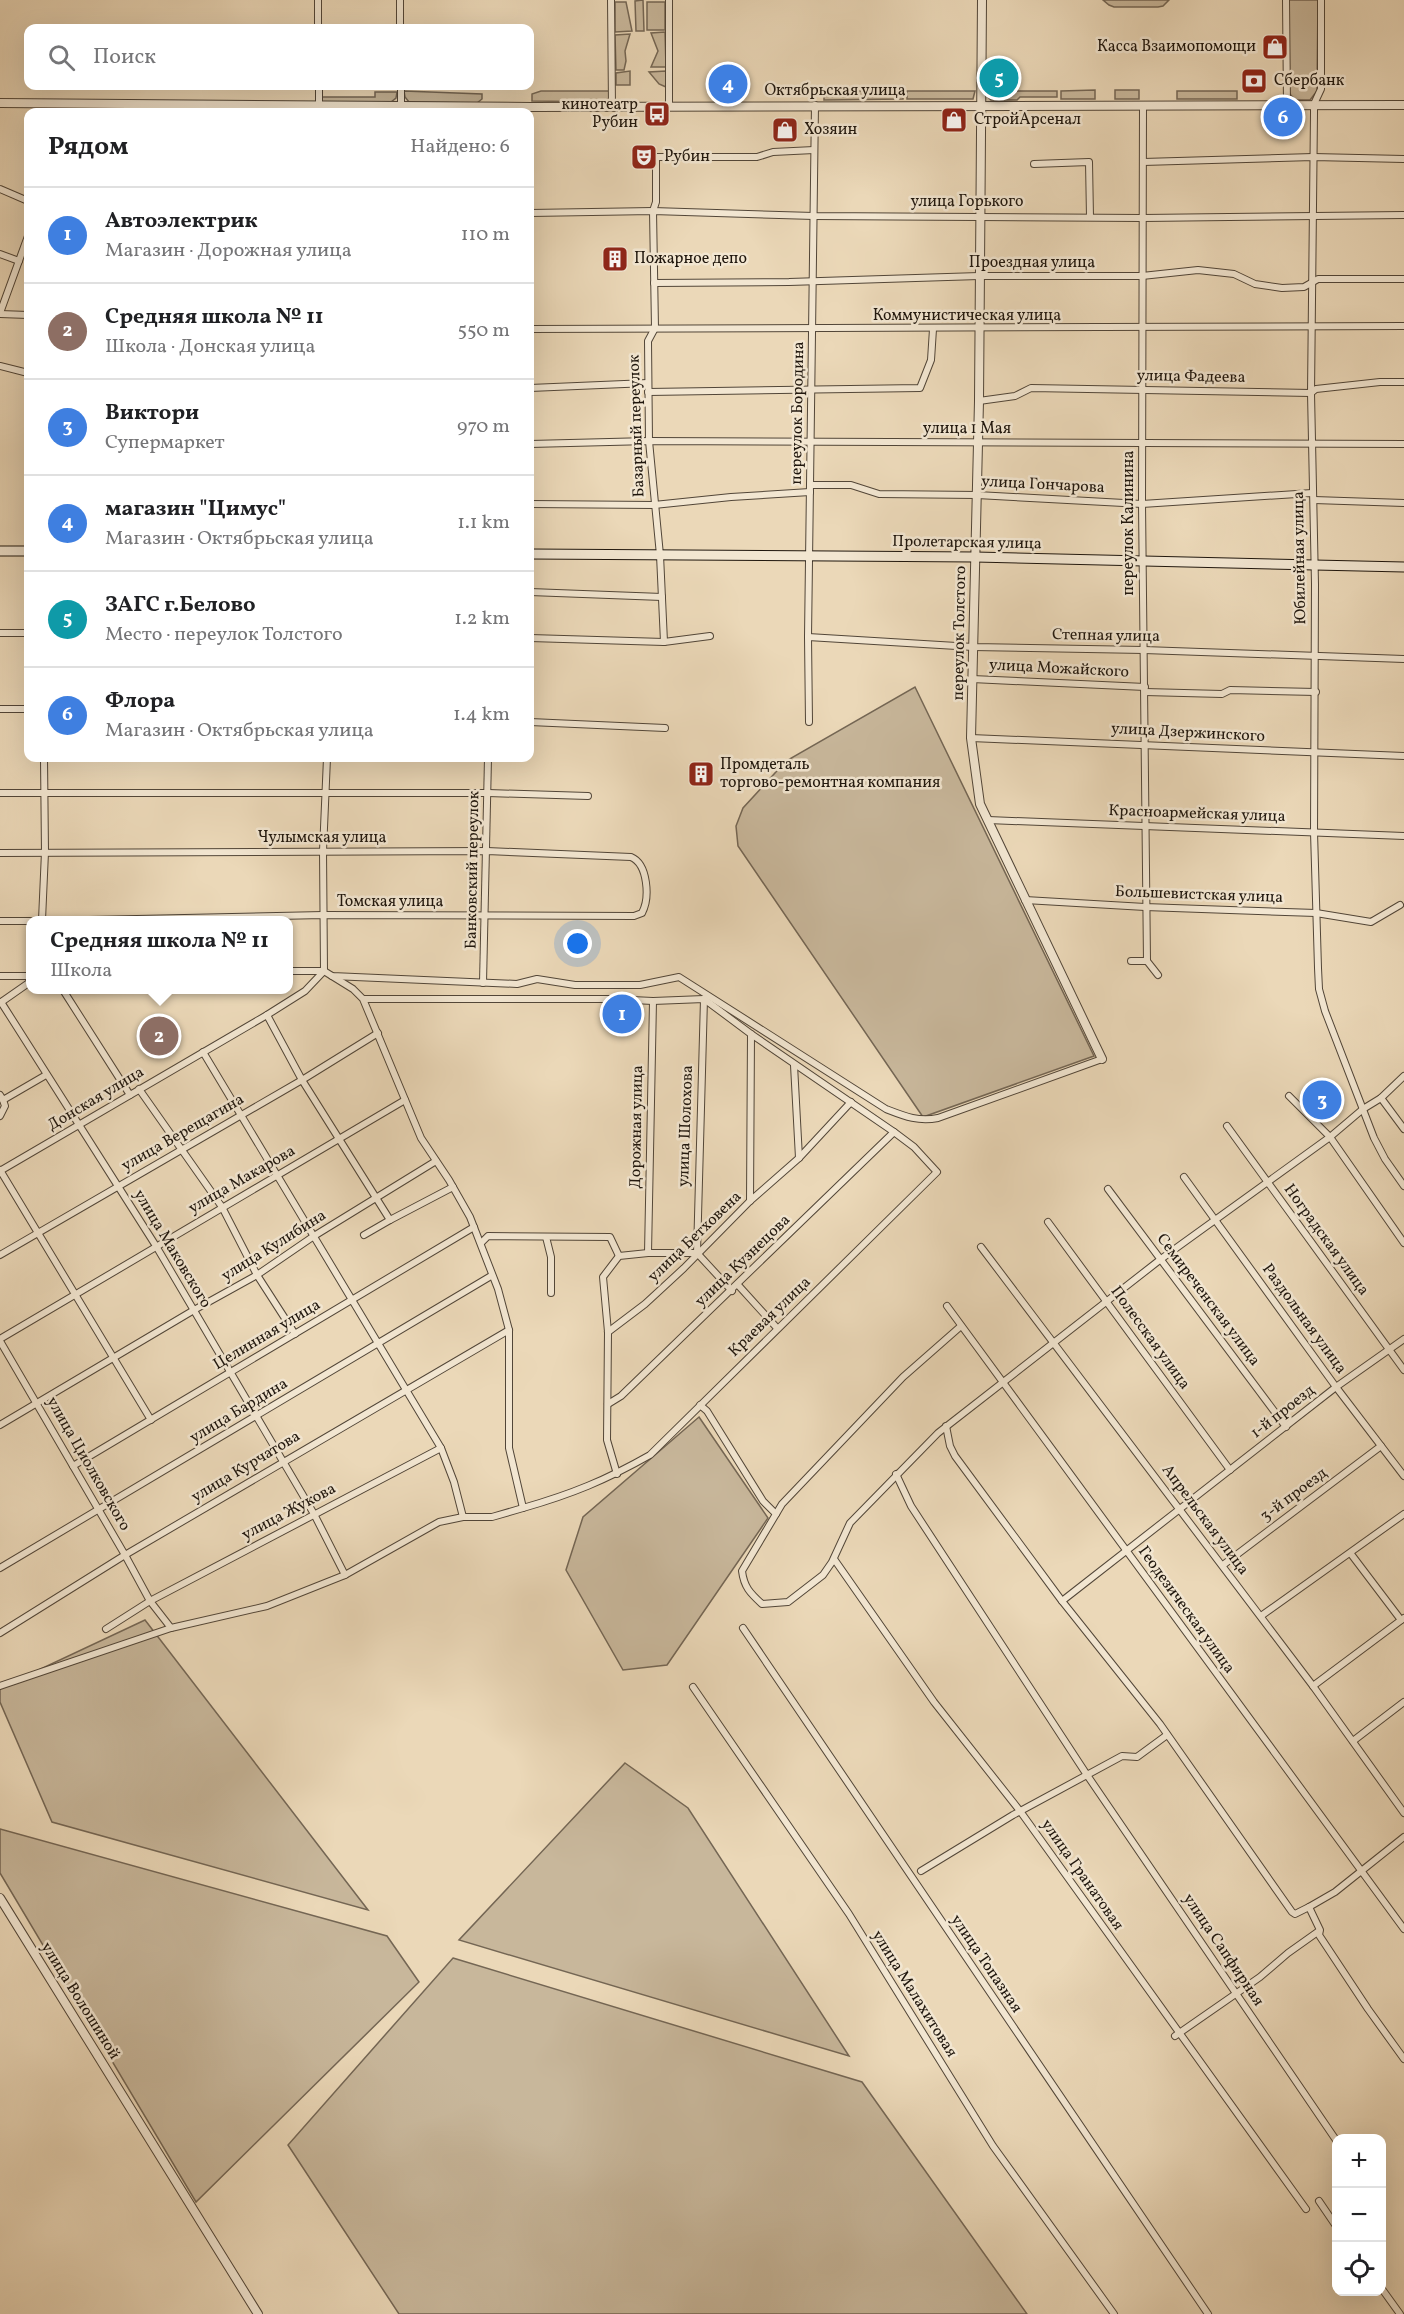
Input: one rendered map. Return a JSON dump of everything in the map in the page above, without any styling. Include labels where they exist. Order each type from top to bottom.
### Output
[{"type":"main road","points":[[0,551],[24,551]]},
{"type":"main road","name":"Пролетарская улица","points":[[534,554],[975,557],[1404,567]]},
{"type":"street","points":[[318,0],[318,24]]},
{"type":"street","points":[[400,0],[400,24]]},
{"type":"street","points":[[611,0],[612,106]]},
{"type":"street","points":[[669,0],[669,105]]},
{"type":"street","name":"переулок Толстого","points":[[982,0],[979,401],[971,738],[980,804],[1102,1059]]},
{"type":"street","points":[[1286,0],[1287,104]]},
{"type":"street","name":"Юбилейная улица","points":[[1321,0],[1321,89],[1314,104],[1311,283],[1312,493],[1314,501],[1316,656],[1314,832],[1319,989],[1333,1033],[1378,1146],[1404,1186]]},
{"type":"street","points":[[319,90],[319,108]]},
{"type":"street","points":[[401,90],[401,106]]},
{"type":"street","name":"Октябрьская улица","points":[[0,103],[265,108]]},
{"type":"street","name":"Октябрьская улица","points":[[526,108],[669,105],[1404,105]]},
{"type":"street","name":"переулок Бородина","points":[[809,722],[808,637],[815,105]]},
{"type":"street","name":"переулок Калинина","points":[[1143,105],[1142,504],[1147,961]]},
{"type":"street","name":"Октябрьская улица","points":[[346,108],[401,106],[456,108]]},
{"type":"street","name":"Базарный переулок","points":[[664,642],[659,597],[660,555],[649,441],[648,392],[648,341],[655,328],[653,211],[656,202],[656,157],[757,157],[773,152],[814,150]]},
{"type":"street","points":[[1143,162],[1313,157],[1404,159]]},
{"type":"street","points":[[1034,164],[1089,162],[1090,217]]},
{"type":"street","points":[[0,189],[24,199]]},
{"type":"street","name":"улица Горького","points":[[534,213],[653,211],[814,216],[980,215],[1143,218],[1404,215]]},
{"type":"street","points":[[24,248],[0,314],[24,315]]},
{"type":"street","points":[[0,254],[24,258]]},
{"type":"street","name":"Проездная улица","points":[[654,283],[980,276],[1142,276],[1198,270],[1234,274],[1255,284],[1282,288],[1304,287],[1318,279],[1404,279]]},
{"type":"street","name":"Коммунистическая улица","points":[[534,329],[812,330],[1404,326]]},
{"type":"street","points":[[648,392],[920,388],[931,360],[933,329]]},
{"type":"street","points":[[0,366],[24,372]]},
{"type":"street","name":"улица Фадеева","points":[[979,401],[1015,396],[1031,388],[1311,393],[1316,389],[1380,382],[1404,382]]},
{"type":"street","points":[[534,388],[648,383]]},
{"type":"street","name":"улица 1 Мая","points":[[534,444],[649,441],[1404,444]]},
{"type":"street","name":"улица Гончарова","points":[[810,484],[851,485],[879,494],[977,495],[1142,504],[1312,493]]},
{"type":"street","points":[[534,504],[654,505],[810,492]]},
{"type":"street","points":[[1314,501],[1404,503]]},
{"type":"street","points":[[534,592],[659,597]]},
{"type":"street","points":[[0,633],[24,633]]},
{"type":"street","points":[[534,638],[664,642],[710,636]]},
{"type":"street","name":"Степная улица","points":[[808,637],[973,647],[1404,659]]},
{"type":"street","name":"улица Можайского","points":[[972,679],[1222,694],[1230,690],[1316,692]]},
{"type":"street","points":[[0,709],[24,709]]},
{"type":"street","points":[[534,722],[665,728]]},
{"type":"street","name":"улица Дзержинского","points":[[971,738],[1404,756]]},
{"type":"street","points":[[42,916],[46,792],[44,762]]},
{"type":"street","points":[[324,970],[323,851],[327,762]]},
{"type":"street","name":"Банковский переулок","points":[[483,983],[488,852],[488,762]]},
{"type":"street","points":[[0,793],[488,793],[588,796]]},
{"type":"street","name":"Красноармейская улица","points":[[988,820],[1404,836]]},
{"type":"street","name":"Чулымская улица","points":[[0,853],[488,852],[631,857],[642,864]]},
{"type":"street","name":"Томская улица","points":[[284,916],[634,916],[642,913],[646,905],[642,864]]},
{"type":"street","name":"Большевистская улица","points":[[1025,900],[1316,913],[1371,922],[1400,905]]},
{"type":"street","points":[[0,921],[26,921]]},
{"type":"street","points":[[1131,961],[1147,961],[1158,975]]},
{"type":"street","points":[[293,971],[324,970],[353,989],[363,999],[421,1138],[453,1187],[481,1243],[491,1276],[498,1289],[509,1330],[509,1448],[523,1508]]},
{"type":"street","name":"Донская улица","points":[[0,1171],[267,1015],[305,991],[324,970]]},
{"type":"street","points":[[0,976],[26,976]]},
{"type":"street","points":[[333,976],[517,984],[537,979],[575,985],[640,985],[679,977],[886,1109],[911,1119],[938,1118],[1102,1059]]},
{"type":"street","points":[[1,1003],[26,985]]},
{"type":"street","points":[[66,994],[130,1095]]},
{"type":"street","points":[[363,999],[653,1001],[704,999],[794,1065],[894,1132]]},
{"type":"street","name":"улица Шолохова","points":[[697,1253],[704,999]]},
{"type":"street","name":"Дорожная улица","points":[[648,1253],[653,1001]]},
{"type":"street","name":"улица Маковского","points":[[1,1003],[156,1246],[314,1514],[345,1575]]},
{"type":"street","points":[[267,1015],[302,1080],[390,1220]]},
{"type":"street","name":"улица Верещагина","points":[[0,1255],[181,1148],[302,1080],[378,1033]]},
{"type":"street","points":[[750,1201],[751,1034]]},
{"type":"street","points":[[202,1052],[441,1448],[454,1482],[463,1517]]},
{"type":"street","points":[[794,1065],[799,1158]]},
{"type":"street","points":[[0,1116],[5,1106],[2,1097],[46,1075]]},
{"type":"street","points":[[961,1326],[903,1377],[782,1504],[742,1570],[743,1582],[748,1592],[762,1604],[788,1602],[823,1575],[834,1559],[850,1523],[946,1426],[1161,1259],[1330,1137],[1363,1109],[1381,1098],[1404,1076]]},
{"type":"street","points":[[140,1089],[222,1207],[257,1275],[295,1334]]},
{"type":"street","points":[[1289,1096],[1330,1137],[1404,1243]]},
{"type":"street","points":[[1381,1098],[1404,1129]]},
{"type":"street","name":"улица Макарова","points":[[0,1340],[405,1100]]},
{"type":"street","name":"улица Бетховена","points":[[608,1332],[645,1304],[750,1201],[799,1158],[851,1102]]},
{"type":"street","name":"Ноградская улица","points":[[1227,1126],[1404,1370]]},
{"type":"street","name":"Краевая улица","points":[[0,1686],[171,1628],[267,1606],[345,1575],[439,1522],[463,1517],[492,1517],[571,1494],[617,1474],[650,1455],[937,1172],[914,1147],[894,1132]]},
{"type":"street","name":"улица Кузнецова","points":[[608,1404],[621,1396],[732,1291],[894,1132]]},
{"type":"street","name":"улица Кулибина","points":[[0,1425],[257,1275],[314,1236],[436,1161]]},
{"type":"street","points":[[0,1171],[151,1420]]},
{"type":"street","name":"Раздольная улица","points":[[1184,1177],[1336,1387],[1404,1476]]},
{"type":"street","points":[[364,1235],[453,1187]]},
{"type":"street","name":"Семиреченская улица","points":[[1108,1189],[1286,1427]]},
{"type":"street","name":"Полесская улица","points":[[1048,1222],[1230,1470]]},
{"type":"street","name":"Целинная улица","points":[[73,1466],[474,1227]]},
{"type":"street","points":[[481,1243],[488,1236],[610,1238],[619,1256]]},
{"type":"street","points":[[546,1237],[551,1257],[551,1293]]},
{"type":"street","name":"Апрельская улица","points":[[981,1246],[1223,1565],[1404,1813]]},
{"type":"street","points":[[617,1474],[608,1440],[608,1332],[603,1277],[619,1256],[648,1253],[697,1253],[732,1291]]},
{"type":"street","name":"улица Бардина","points":[[0,1568],[491,1276]]},
{"type":"street","points":[[738,1285],[777,1328]]},
{"type":"street","name":"Геодезическая улица","points":[[947,1306],[1404,1929]]},
{"type":"street","name":"улица Курчатова","points":[[0,1633],[125,1554],[509,1330]]},
{"type":"street","name":"1-й проезд","points":[[1062,1600],[1336,1387],[1404,1339]]},
{"type":"street","name":"улица Циолковского","points":[[0,1340],[150,1601],[171,1628]]},
{"type":"street","points":[[700,1405],[707,1411],[763,1501],[776,1514]]},
{"type":"street","points":[[946,1426],[948,1439],[955,1456],[1062,1600],[1167,1735],[1294,1914],[1335,1892],[1404,1837]]},
{"type":"street","name":"3-й проезд","points":[[1223,1565],[1381,1446]]},
{"type":"street","name":"улица Жукова","points":[[106,1629],[150,1601],[441,1448]]},
{"type":"street","name":"улица Сапфирная","points":[[896,1474],[911,1506],[1087,1775],[1332,2134]]},
{"type":"street","points":[[1261,1616],[1404,1514]]},
{"type":"street","points":[[1313,1686],[1403,1619],[1351,1554]]},
{"type":"street","name":"улица Гранатовая","points":[[834,1559],[958,1734],[1020,1811],[1177,2035],[1306,2209]]},
{"type":"street","name":"улица Топазная","points":[[743,1628],[1208,2314]]},
{"type":"street","name":"улица Малахитовая","points":[[693,1687],[849,1914],[993,2146],[1114,2314]]},
{"type":"street","points":[[1353,1741],[1404,1702]]},
{"type":"street","points":[[921,1870],[1020,1811],[1122,1755],[1137,1757],[1167,1735]]},
{"type":"street","name":"улица Волошиной","points":[[0,1898],[258,2314]]},
{"type":"street","points":[[1309,1907],[1320,1930],[1319,1935],[1404,2059]]},
{"type":"street","points":[[1177,2035],[1237,1994],[1320,1930]]},
{"type":"street","points":[[1318,2201],[1332,2220]]},
{"type":"street","points":[[1386,2295],[1400,2314]]},
{"type":"shaded area","points":[[643,0],[644,31],[636,31],[635,1]]},
{"type":"shaded area","points":[[1103,0],[1169,0],[1163,6],[1158,7],[1114,7]]},
{"type":"shaded area","points":[[1289,0],[1318,0],[1317,91],[1310,100],[1295,100],[1289,93]]},
{"type":"shaded area","points":[[615,2],[626,2],[632,31],[615,32]]},
{"type":"shaded area","points":[[647,2],[665,2],[665,30],[647,30]]},
{"type":"shaded area","points":[[665,32],[666,67],[651,67],[658,51],[651,33]]},
{"type":"shaded area","points":[[630,34],[625,51],[624,70],[616,70],[615,35]]},
{"type":"shaded area","points":[[630,71],[630,85],[616,85],[616,73]]},
{"type":"shaded area","points":[[666,71],[666,87],[659,84],[649,72]]},
{"type":"shaded area","points":[[1095,90],[1095,99],[1061,99],[1061,91]]},
{"type":"shaded area","points":[[1115,90],[1139,90],[1139,99],[1115,99]]},
{"type":"shaded area","points":[[404,91],[482,94],[482,99],[477,103],[409,102]]},
{"type":"shaded area","points":[[541,91],[610,91],[610,100],[607,102],[532,101],[532,94]]},
{"type":"shaded area","points":[[824,91],[903,91],[903,99],[824,100]]},
{"type":"shaded area","points":[[907,91],[975,91],[973,99],[907,99]]},
{"type":"shaded area","points":[[987,91],[1057,91],[1057,97],[991,100],[987,96]]},
{"type":"shaded area","points":[[1177,91],[1237,91],[1237,99],[1177,99]]},
{"type":"shaded area","points":[[375,92],[397,92],[396,98],[391,102],[320,102],[320,97],[375,97]]},
{"type":"shaded area","points":[[915,687],[1094,1056],[923,1117],[738,846],[736,826],[743,808],[786,761]]},
{"type":"shaded area","points":[[699,1417],[768,1518],[667,1665],[623,1670],[566,1570],[583,1517]]},
{"type":"shaded area","points":[[145,1620],[368,1910],[52,1822],[0,1702],[0,1688]]},
{"type":"shaded area","points":[[625,1763],[688,1808],[849,2056],[459,1940]]},
{"type":"shaded area","points":[[0,1829],[387,1936],[419,1982],[196,2202],[0,1873]]},
{"type":"shaded area","points":[[453,1958],[862,2082],[1027,2314],[399,2314],[288,2145]]},
{"type":"place","name":"Касса Взаимопомощи","points":[[1275,47]]},
{"type":"place","name":"ЗАГС г.Белово","points":[[999,78]]},
{"type":"place","name":"Сбербанк","points":[[1254,81]]},
{"type":"place","name":"магазин \"Цимус\"","points":[[728,84]]},
{"type":"place","name":"кинотеатр Рубин","points":[[657,114]]},
{"type":"place","name":"Флора","points":[[1283,117]]},
{"type":"place","name":"СтройАрсенал","points":[[954,120]]},
{"type":"place","name":"Хозяин","points":[[785,130]]},
{"type":"place","name":"Рубин","points":[[644,157]]},
{"type":"place","name":"Пожарное депо","points":[[615,259]]},
{"type":"place","name":"Промдеталь торгово-ремонтная компания","points":[[701,774]]},
{"type":"place","name":"Автоэлектрик","points":[[622,1014]]},
{"type":"place","name":"Средняя школа № 11","points":[[159,1036]]},
{"type":"place","name":"Виктори","points":[[1322,1100]]}]
